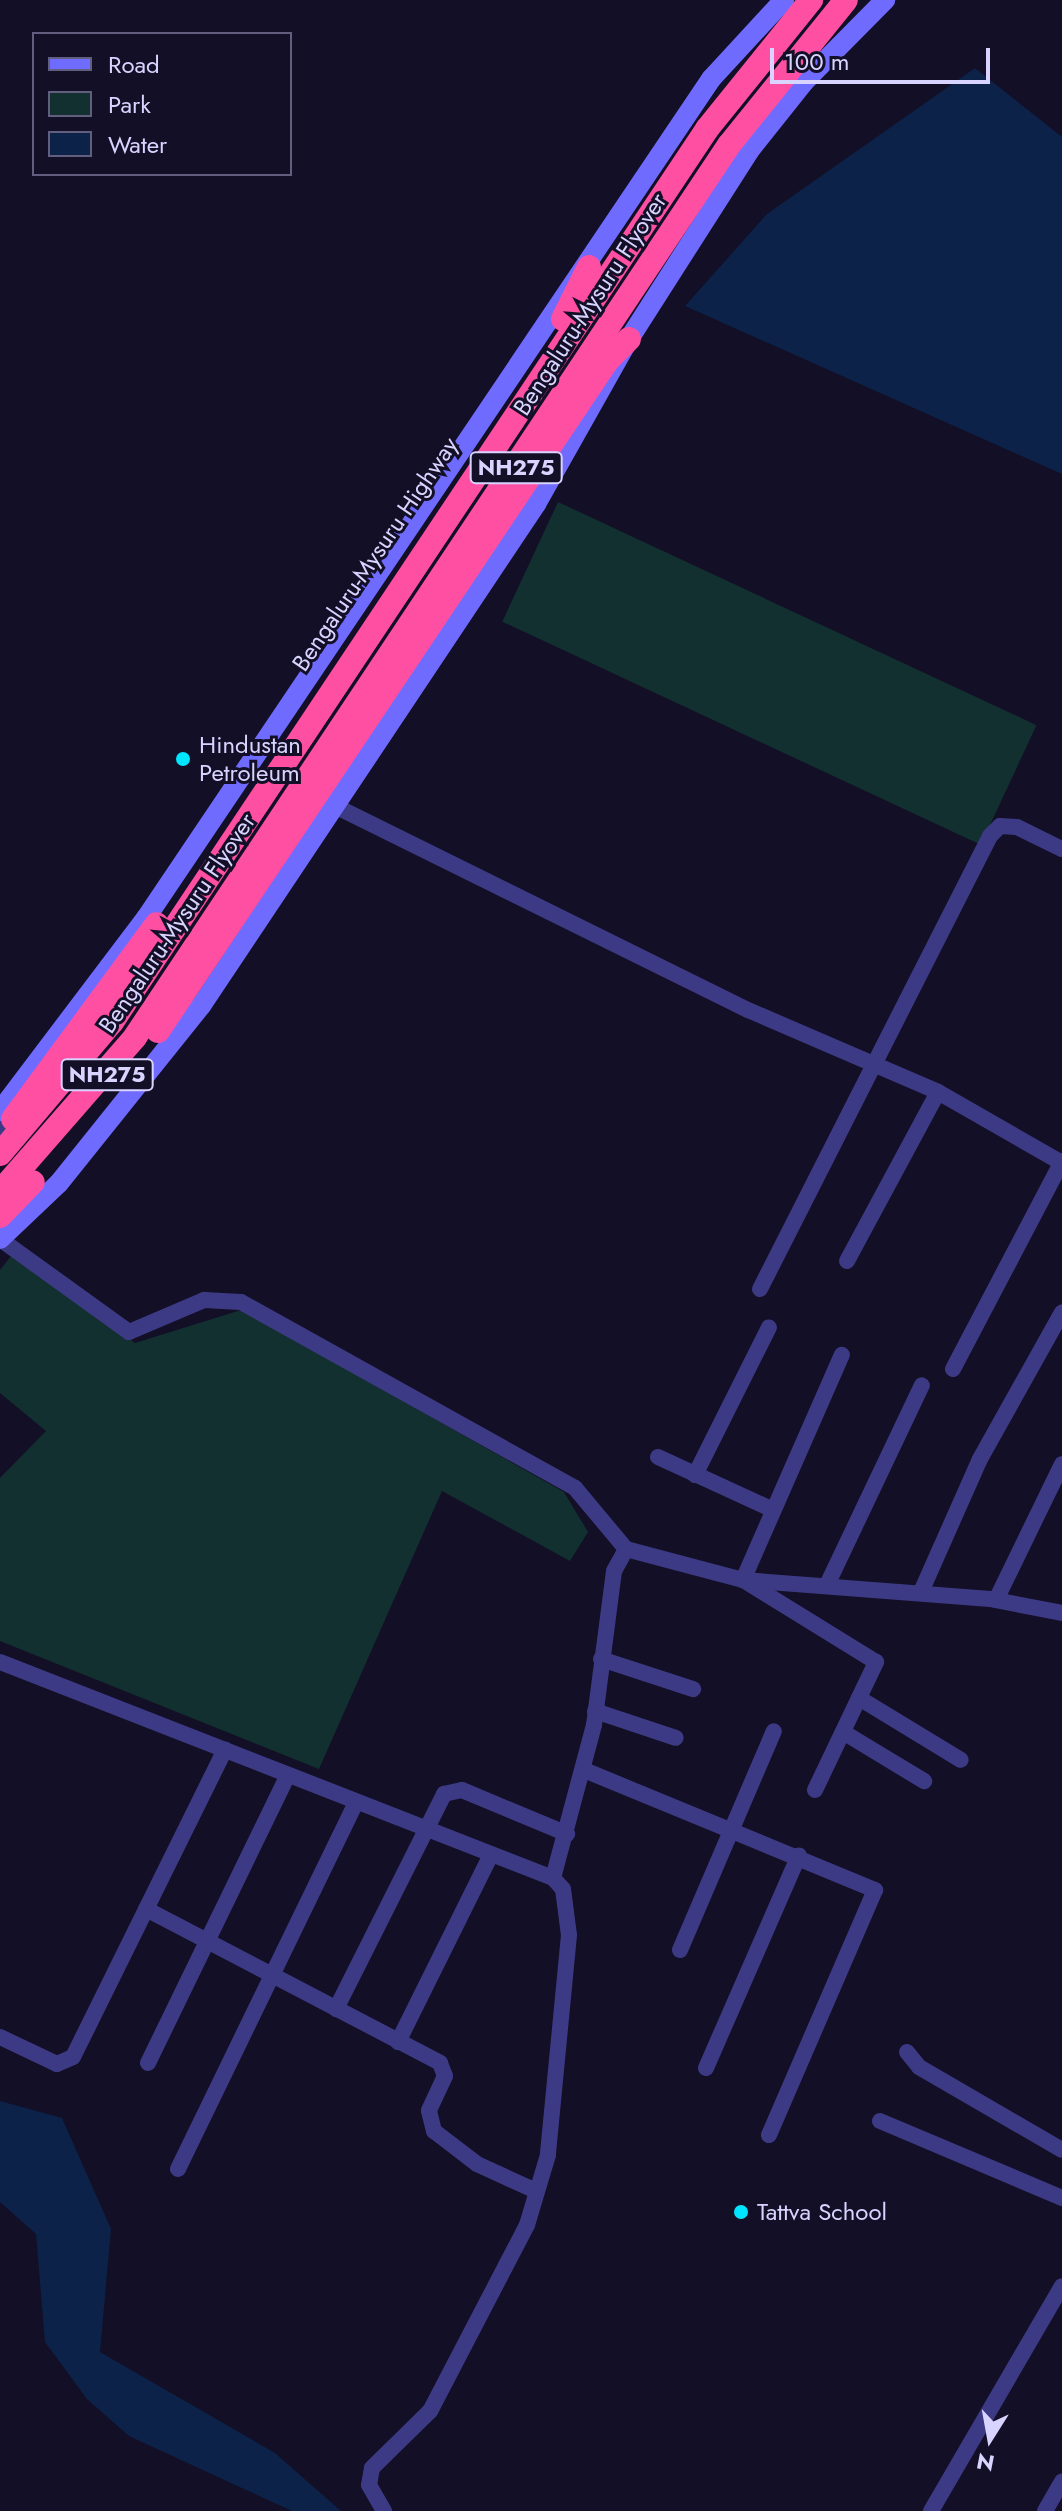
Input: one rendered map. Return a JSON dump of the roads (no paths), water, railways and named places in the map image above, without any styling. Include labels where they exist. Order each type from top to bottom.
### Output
[{"type":"highway","name":"Bengaluru-Mysuru Flyover","points":[[0,1132],[112,1022],[707,129],[811,0]]},
{"type":"highway","name":"Bengaluru-Mysuru Flyover","points":[[0,1192],[135,1037],[729,145],[846,0]]},
{"type":"highway","name":"Bengaluru-Mysuru Highway","points":[[0,1132],[86,1027],[408,561],[559,327],[589,267]]},
{"type":"highway","name":"NH275","points":[[0,1216],[124,1077],[207,964],[607,361],[629,339]]},
{"type":"street","name":"Bengaluru-Mysuru Highway","points":[[589,267],[711,79],[784,0]]},
{"type":"street","name":"NH275","points":[[0,1239],[59,1183],[201,1006],[536,504],[629,339],[749,151],[885,0]]},
{"type":"street","points":[[333,805],[748,1010],[938,1092],[1062,1162],[953,1369]]},
{"type":"street","points":[[760,1289],[990,836],[1000,826],[1017,827],[1062,849]]},
{"type":"street","points":[[847,1261],[938,1092]]},
{"type":"street","points":[[0,1239],[129,1332],[204,1300],[241,1302],[575,1488],[626,1549],[743,1580],[921,1592],[996,1600],[1062,1613]]},
{"type":"street","points":[[921,1592],[980,1459],[1062,1312]]},
{"type":"street","points":[[695,1475],[769,1327]]},
{"type":"street","points":[[743,1580],[769,1508],[842,1355]]},
{"type":"street","points":[[827,1585],[922,1385]]},
{"type":"street","points":[[658,1457],[769,1508]]},
{"type":"street","points":[[996,1600],[1062,1464]]},
{"type":"street","points":[[384,2511],[369,2485],[372,2468],[430,2411],[517,2246],[548,2155],[570,1911],[553,1878],[584,1770],[614,1571],[626,1549]]},
{"type":"street","points":[[743,1580],[876,1662],[815,1790]]},
{"type":"street","points":[[601,1659],[693,1689]]},
{"type":"street","points":[[0,1662],[288,1775],[489,1859],[553,1878]]},
{"type":"street","points":[[859,1698],[961,1760]]},
{"type":"street","points":[[595,1711],[676,1738]]},
{"type":"street","points":[[680,1950],[774,1731]]},
{"type":"street","points":[[843,1732],[924,1781]]},
{"type":"street","points":[[0,2037],[68,2062],[225,1750]]},
{"type":"street","points":[[584,1770],[872,1884],[875,1900],[769,2135]]},
{"type":"street","points":[[148,2063],[288,1775]]},
{"type":"street","points":[[336,2009],[425,1832],[451,1789],[567,1834]]},
{"type":"street","points":[[178,2169],[356,1803]]},
{"type":"street","points":[[706,2068],[799,1855]]},
{"type":"street","points":[[398,2042],[489,1859]]},
{"type":"street","points":[[146,1909],[445,2069],[429,2111],[434,2131],[477,2164],[536,2191]]},
{"type":"street","points":[[907,2052],[919,2067],[1062,2150]]},
{"type":"street","points":[[880,2121],[1062,2198]]},
{"type":"street","points":[[931,2511],[1062,2286]]},
{"type":"street","points":[[1045,2511],[1062,2482]]},
{"type":"water","points":[[975,68],[1062,137],[1062,474],[685,306],[767,214]]},
{"type":"water","points":[[0,2101],[62,2118],[111,2229],[100,2352],[275,2453],[341,2511],[292,2511],[129,2436],[87,2399],[45,2342],[36,2234],[0,2202]]},
{"type":"place","name":"Hindustan Petroleum","points":[[183,759]]},
{"type":"place","name":"Tattva School","points":[[741,2212]]}]
